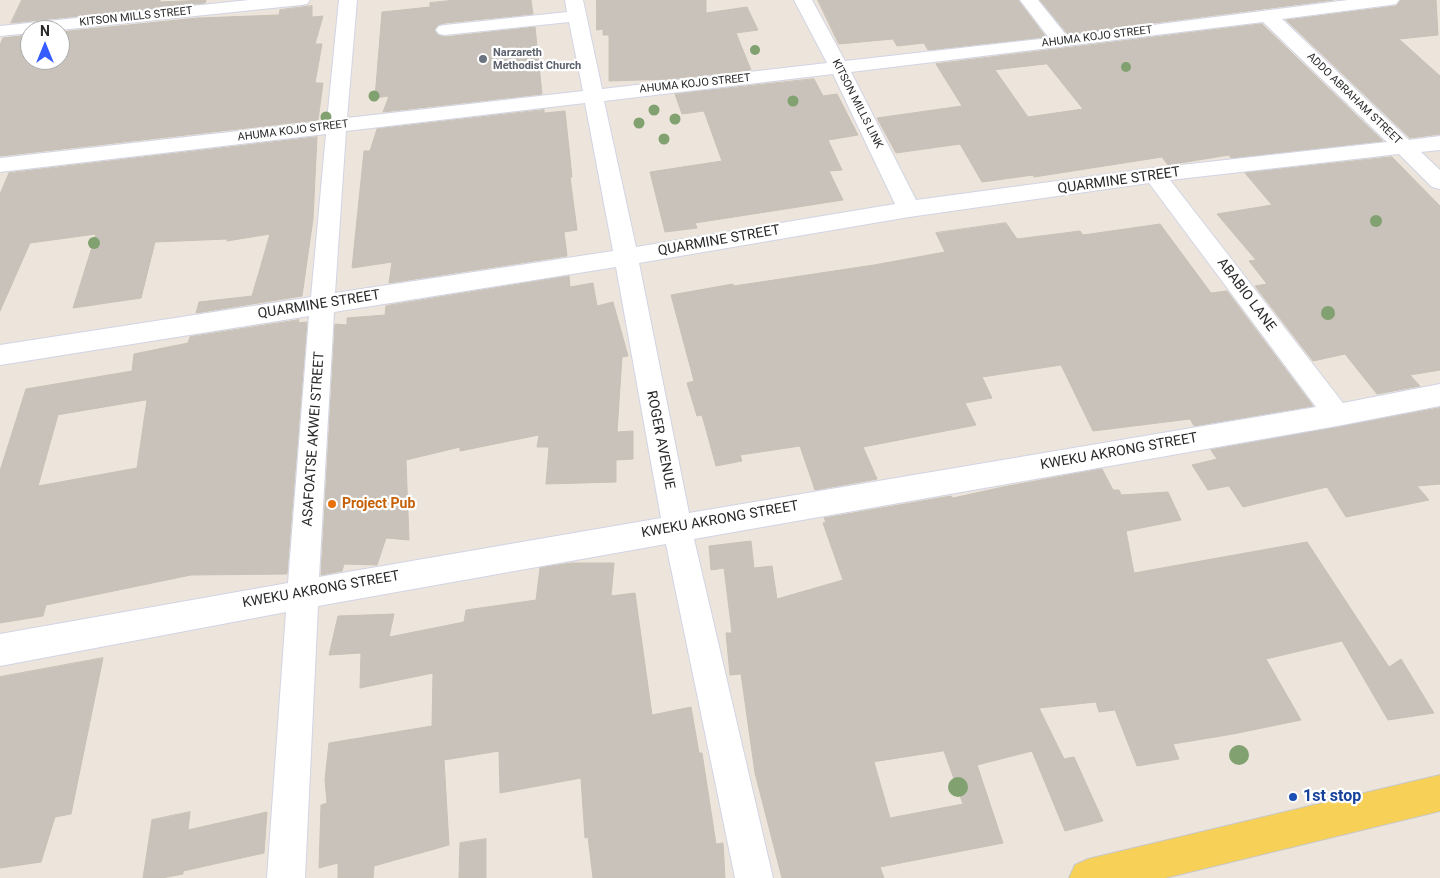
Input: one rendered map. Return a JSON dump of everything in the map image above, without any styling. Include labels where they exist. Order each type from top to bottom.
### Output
[{"type":"main road","points":[[1088,878],[1440,792]]},
{"type":"street","name":"KITSON MILLS STREET","points":[[0,31],[301,0]]},
{"type":"street","name":"ASAFOATSE AKWEI STREET","points":[[286,878],[323,305],[336,126],[348,0]]},
{"type":"street","name":"KITSON MILLS LINK","points":[[803,0],[910,209]]},
{"type":"street","points":[[1029,0],[1062,42]]},
{"type":"street","name":"ADDO ABRAHAM STREET","points":[[1245,0],[1265,16],[1440,182]]},
{"type":"street","name":"AHUMA KOJO STREET","points":[[0,165],[1062,42],[1390,0]]},
{"type":"street","points":[[445,30],[576,8]]},
{"type":"street","name":"ROGER AVENUE","points":[[576,8],[626,257],[677,527],[754,878]]},
{"type":"street","name":"QUARMINE STREET","points":[[0,355],[626,257],[910,209],[1154,175],[1440,143]]},
{"type":"street","name":"ABABIO LANE","points":[[1154,175],[1337,415]]},
{"type":"street","name":"KWEKU AKRONG STREET","points":[[0,650],[303,593],[677,527],[1440,396]]},
{"type":"building","points":[[22,0],[160,0],[160,2],[206,0],[205,3],[40,20],[20,20],[20,22],[11,23]]},
{"type":"building","points":[[456,0],[531,0],[533,14],[445,23],[438,25],[434,30],[438,35],[445,37],[535,27],[542,94],[383,112],[389,96],[375,98],[382,12],[430,7],[430,3]]},
{"type":"building","points":[[597,0],[706,0],[706,13],[747,7],[758,30],[736,33],[751,70],[671,79],[609,81],[609,35],[603,35],[603,29],[597,30]]},
{"type":"building","points":[[818,0],[1018,0],[1046,37],[928,50],[924,43],[897,46],[893,39],[839,44]]},
{"type":"building","points":[[1040,0],[1333,0],[1068,34]]},
{"type":"building","points":[[1401,0],[1436,0],[1438,35],[1399,39],[1440,76],[1440,134],[1410,138],[1286,20],[1396,6]]},
{"type":"building","points":[[312,6],[312,17],[323,16],[315,44],[322,44],[315,83],[323,83],[318,120],[0,156],[0,45],[3,38],[20,36],[20,70],[70,70],[70,31],[198,18],[279,15],[280,10]]},
{"type":"building","points":[[1262,24],[1383,141],[1231,158],[1229,155],[1168,165],[1162,157],[1034,177],[1033,175],[982,182],[960,144],[896,153],[877,118],[962,106],[936,64]],"holes":[[[1047,64],[1083,109],[1028,117],[995,70]]]},
{"type":"building","points":[[814,79],[823,96],[837,94],[858,135],[828,140],[842,170],[829,171],[843,200],[695,223],[697,228],[665,232],[650,172],[722,161],[704,111],[682,114],[675,94]]},
{"type":"building","points":[[544,110],[544,113],[565,111],[572,177],[570,177],[577,230],[564,232],[567,256],[389,283],[392,262],[352,268],[364,151],[370,151],[377,129]]},
{"type":"building","points":[[317,137],[313,219],[302,296],[196,313],[199,302],[252,296],[270,234],[227,241],[227,239],[155,242],[141,298],[73,308],[96,234],[30,243],[0,311],[0,194],[9,173]]},
{"type":"building","points":[[1392,157],[1440,206],[1440,370],[1410,375],[1420,386],[1377,394],[1345,354],[1313,361],[1255,286],[1267,284],[1249,261],[1256,260],[1217,214],[1272,205],[1245,173]]},
{"type":"building","points":[[1006,223],[1017,239],[1080,231],[1083,235],[1160,224],[1211,293],[1227,291],[1313,406],[1194,426],[1190,419],[1093,431],[1061,365],[982,377],[992,398],[965,403],[976,425],[863,447],[877,479],[815,490],[800,446],[740,455],[742,461],[716,466],[702,415],[697,416],[687,383],[694,381],[671,295],[733,284],[734,286],[874,265],[945,252],[936,233]]},
{"type":"building","points":[[569,276],[570,287],[593,283],[597,306],[613,302],[628,356],[622,357],[617,432],[633,431],[633,459],[616,460],[616,482],[546,484],[549,447],[537,447],[539,435],[460,451],[460,447],[406,460],[409,540],[386,538],[377,565],[344,564],[342,571],[321,575],[335,324],[347,325],[347,318],[385,315],[386,306]]},
{"type":"building","points":[[299,320],[298,323],[307,322],[287,574],[191,575],[46,605],[43,616],[0,623],[0,471],[26,389],[132,371],[134,354],[188,343],[190,337]],"holes":[[[147,400],[137,468],[38,486],[58,415]]]},
{"type":"building","points":[[1440,408],[1440,484],[1417,486],[1429,500],[1346,517],[1327,487],[1243,507],[1229,486],[1208,490],[1192,465],[1217,459],[1211,450]]},
{"type":"building","points":[[1102,469],[1113,490],[1119,490],[1121,495],[1168,492],[1181,520],[1126,531],[1134,573],[1307,542],[1389,667],[1401,659],[1434,713],[1388,720],[1342,641],[1266,659],[1301,720],[1173,744],[1179,759],[1137,766],[1115,710],[1099,712],[1096,702],[1039,708],[1064,759],[1074,757],[1103,821],[1065,831],[1032,751],[977,765],[1003,843],[880,867],[884,878],[782,878],[755,773],[741,674],[730,675],[726,633],[732,633],[724,568],[711,570],[709,546],[751,541],[754,568],[772,566],[777,599],[843,580],[823,523],[826,522],[824,518],[951,496],[953,498]],"holes":[[[944,751],[963,804],[890,818],[874,762]]]},
{"type":"building","points":[[572,563],[614,563],[611,596],[635,593],[652,715],[691,707],[699,753],[702,753],[716,844],[723,843],[725,878],[593,878],[588,837],[585,838],[581,778],[500,793],[499,751],[444,760],[449,845],[374,866],[373,878],[338,878],[338,863],[319,868],[321,805],[327,803],[325,779],[329,743],[432,726],[433,673],[360,688],[361,653],[329,655],[338,616],[394,614],[389,637],[464,622],[466,610],[536,600],[540,568]]},
{"type":"building","points":[[103,658],[71,814],[55,817],[41,862],[0,868],[0,677]]},
{"type":"building","points":[[190,812],[188,830],[267,812],[264,853],[183,871],[183,874],[162,878],[143,878],[152,820]]},
{"type":"building","points":[[486,839],[486,878],[459,878],[460,843]]},
{"type":"place","name":"Narzareth Methodist Church","points":[[483,59]]},
{"type":"place","name":"Project Pub","points":[[332,504]]},
{"type":"place","name":"1st stop","points":[[1293,797]]}]
